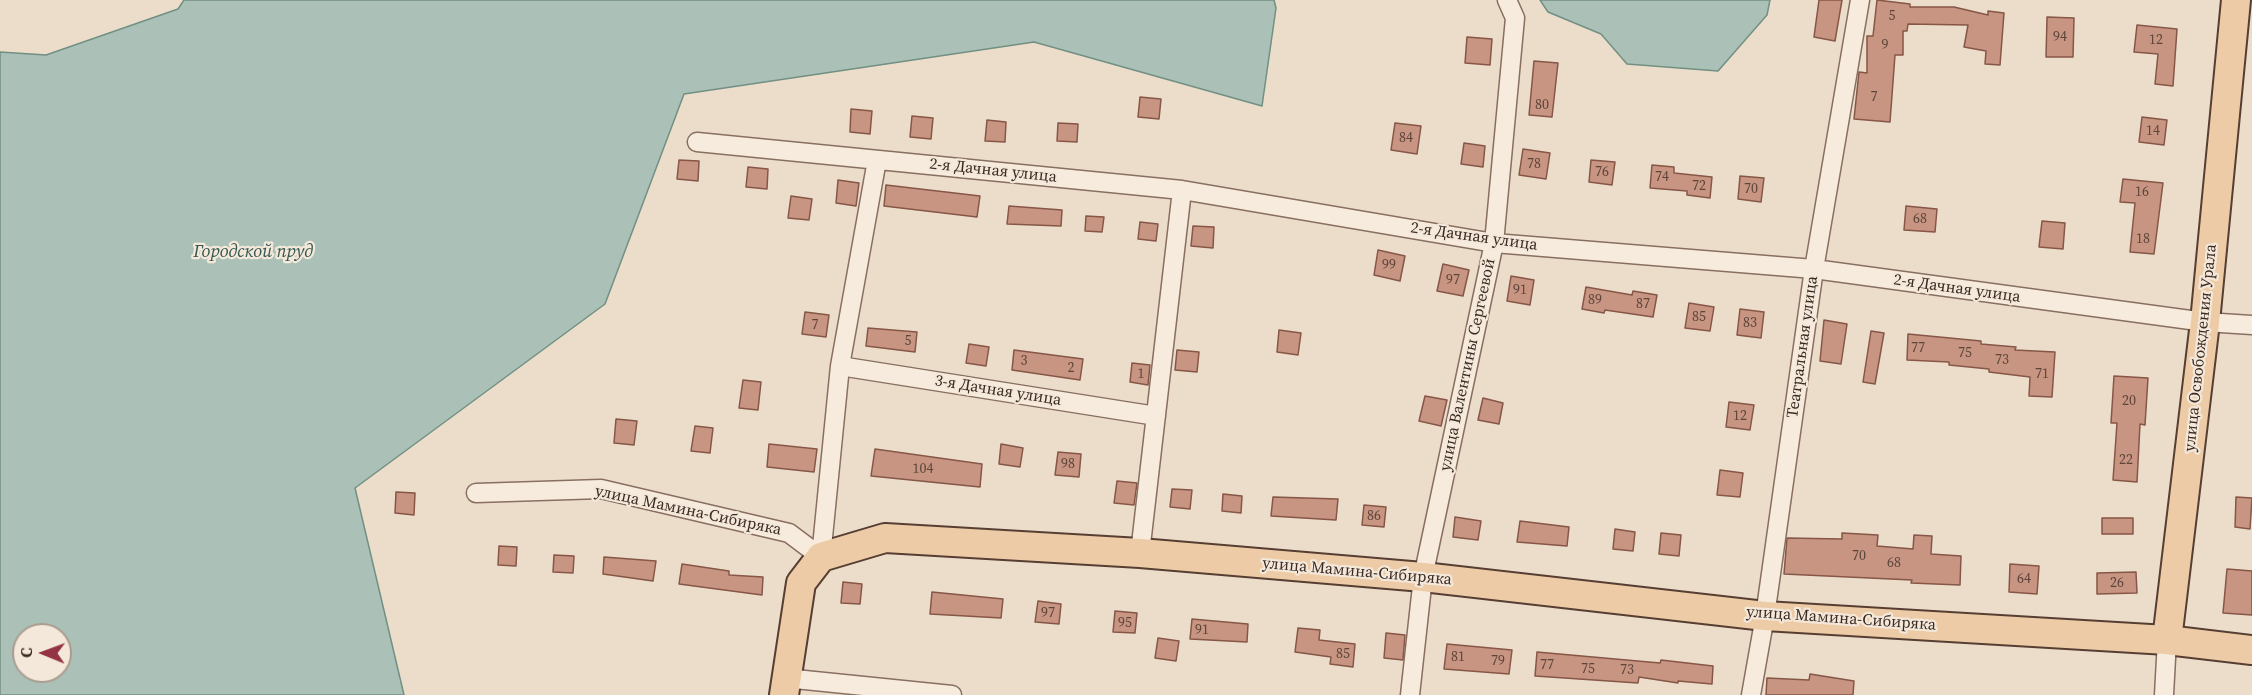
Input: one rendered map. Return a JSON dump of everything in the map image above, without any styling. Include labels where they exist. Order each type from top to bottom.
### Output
[{"type":"main road","name":"улица Освобождения Урала","points":[[2167,640],[2205,322],[2236,0]]},
{"type":"main road","name":"улица Мамина-Сибиряка","points":[[821,557],[885,538],[1140,553],[1423,577],[1765,616],[2167,640],[2252,650]]},
{"type":"main road","points":[[784,686],[801,583],[821,557]]},
{"type":"street","name":"улица Валентины Сергеевой","points":[[1410,695],[1423,577],[1494,243],[1515,18],[1507,0]]},
{"type":"street","name":"Театральная улица","points":[[1751,695],[1765,616],[1814,270],[1860,0]]},
{"type":"street","name":"2-я Дачная улица","points":[[697,142],[1182,190],[1494,243],[1814,270],[2205,322],[2252,325]]},
{"type":"street","points":[[821,557],[840,366],[877,160]]},
{"type":"street","points":[[1140,553],[1182,190]]},
{"type":"street","name":"3-я Дачная улица","points":[[840,366],[1156,416]]},
{"type":"street","name":"улица Мамина-Сибиряка","points":[[476,493],[601,489],[789,533],[821,557]]},
{"type":"street","name":"улица Освобождения Урала","points":[[2164,695],[2167,640]]},
{"type":"street","points":[[784,686],[952,695]]},
{"type":"water","name":"Городской пруд","points":[[184,0],[1274,0],[1276,8],[1262,106],[1034,42],[684,94],[605,304],[355,488],[404,695],[0,695],[0,52],[46,55],[178,9]]},
{"type":"water","points":[[1540,0],[1770,0],[1767,15],[1718,71],[1627,64],[1601,34],[1548,12]]},
{"type":"building","points":[[1819,0],[1842,0],[1835,41],[1814,37]]},
{"type":"building","points":[[1877,0],[1910,4],[1910,7],[1954,7],[1988,15],[1988,11],[2004,13],[2000,65],[1985,64],[1986,51],[1964,47],[1968,25],[1908,24],[1907,31],[1903,31],[1903,55],[1895,55],[1890,122],[1854,119],[1859,72],[1867,73],[1867,36],[1873,36]]},
{"type":"building","points":[[2047,17],[2074,18],[2073,57],[2046,57]]},
{"type":"building","points":[[2137,25],[2177,29],[2173,86],[2155,84],[2158,54],[2134,52]]},
{"type":"building","points":[[1467,37],[1492,39],[1490,65],[1465,63]]},
{"type":"building","points":[[1534,61],[1558,63],[1552,117],[1529,115]]},
{"type":"building","points":[[1140,97],[1161,99],[1159,119],[1138,117]]},
{"type":"building","points":[[851,109],[872,111],[870,134],[850,132]]},
{"type":"building","points":[[912,116],[933,118],[931,139],[910,137]]},
{"type":"building","points":[[2142,117],[2167,120],[2164,145],[2139,142]]},
{"type":"building","points":[[987,120],[1006,122],[1005,142],[985,141]]},
{"type":"building","points":[[1058,123],[1078,124],[1077,142],[1057,141]]},
{"type":"building","points":[[1395,123],[1421,126],[1417,154],[1391,150]]},
{"type":"building","points":[[1464,143],[1485,146],[1483,167],[1461,164]]},
{"type":"building","points":[[1523,149],[1550,153],[1546,179],[1519,175]]},
{"type":"building","points":[[679,160],[699,161],[698,181],[677,179]]},
{"type":"building","points":[[1591,160],[1615,162],[1612,185],[1589,182]]},
{"type":"building","points":[[1652,165],[1674,167],[1674,173],[1712,177],[1710,198],[1687,195],[1687,191],[1650,188]]},
{"type":"building","points":[[748,167],[768,169],[767,189],[746,187]]},
{"type":"building","points":[[1740,176],[1764,178],[1761,202],[1738,199]]},
{"type":"building","points":[[2123,179],[2163,183],[2154,254],[2130,252],[2135,203],[2120,202]]},
{"type":"building","points":[[838,180],[859,183],[856,206],[836,203]]},
{"type":"building","points":[[886,185],[980,196],[977,217],[884,206]]},
{"type":"building","points":[[791,196],[812,199],[809,220],[788,218]]},
{"type":"building","points":[[1009,206],[1062,210],[1061,226],[1007,224]]},
{"type":"building","points":[[1906,206],[1937,209],[1935,232],[1904,230]]},
{"type":"building","points":[[1086,216],[1104,217],[1102,232],[1085,231]]},
{"type":"building","points":[[2042,221],[2065,223],[2063,249],[2039,247]]},
{"type":"building","points":[[1140,222],[1158,224],[1156,241],[1138,239]]},
{"type":"building","points":[[1193,226],[1214,227],[1213,248],[1191,246]]},
{"type":"building","points":[[1378,250],[1405,256],[1400,281],[1374,275]]},
{"type":"building","points":[[1443,264],[1469,270],[1463,296],[1437,291]]},
{"type":"building","points":[[1511,276],[1534,280],[1530,305],[1507,301]]},
{"type":"building","points":[[1586,287],[1632,295],[1633,291],[1657,295],[1653,317],[1582,309]]},
{"type":"building","points":[[1689,303],[1714,307],[1710,331],[1685,328]]},
{"type":"building","points":[[1740,309],[1764,312],[1761,338],[1737,335]]},
{"type":"building","points":[[805,312],[829,315],[826,337],[802,334]]},
{"type":"building","points":[[1824,320],[1847,324],[1841,364],[1820,361]]},
{"type":"building","points":[[868,328],[917,332],[915,352],[866,346]]},
{"type":"building","points":[[1279,330],[1301,333],[1298,355],[1277,352]]},
{"type":"building","points":[[1871,331],[1884,333],[1875,384],[1863,382]]},
{"type":"building","points":[[1908,334],[1981,341],[1981,344],[2016,347],[2015,350],[2055,352],[2052,397],[2029,396],[2030,377],[1989,372],[1989,369],[1949,365],[1949,362],[1907,360]]},
{"type":"building","points":[[969,344],[989,347],[986,366],[966,363]]},
{"type":"building","points":[[1014,350],[1083,359],[1080,380],[1012,370]]},
{"type":"building","points":[[1177,350],[1199,352],[1197,372],[1175,370]]},
{"type":"building","points":[[1132,363],[1150,365],[1148,385],[1130,382]]},
{"type":"building","points":[[2114,376],[2148,378],[2145,425],[2140,424],[2137,482],[2113,480],[2117,423],[2111,423]]},
{"type":"building","points":[[743,380],[761,382],[758,410],[739,408]]},
{"type":"building","points":[[1425,396],[1447,400],[1441,426],[1419,421]]},
{"type":"building","points":[[1483,398],[1503,403],[1499,424],[1478,420]]},
{"type":"building","points":[[1729,402],[1754,405],[1750,430],[1726,427]]},
{"type":"building","points":[[616,419],[637,421],[634,445],[614,443]]},
{"type":"building","points":[[695,426],[713,428],[710,453],[691,451]]},
{"type":"building","points":[[769,444],[817,449],[814,472],[767,467]]},
{"type":"building","points":[[1001,444],[1023,448],[1020,467],[999,464]]},
{"type":"building","points":[[875,449],[982,464],[980,487],[871,476]]},
{"type":"building","points":[[1058,452],[1081,454],[1079,477],[1055,475]]},
{"type":"building","points":[[1720,470],[1743,473],[1740,497],[1717,495]]},
{"type":"building","points":[[1117,481],[1137,483],[1134,505],[1114,503]]},
{"type":"building","points":[[1172,489],[1192,490],[1190,509],[1170,507]]},
{"type":"building","points":[[396,492],[415,493],[414,515],[395,513]]},
{"type":"building","points":[[1223,494],[1242,496],[1241,513],[1222,511]]},
{"type":"building","points":[[1273,497],[1338,499],[1336,520],[1271,516]]},
{"type":"building","points":[[2236,497],[2252,498],[2250,529],[2235,527]]},
{"type":"building","points":[[1364,505],[1386,507],[1384,527],[1362,525]]},
{"type":"building","points":[[1455,517],[1481,521],[1478,540],[1453,537]]},
{"type":"building","points":[[2102,518],[2133,518],[2133,534],[2102,534]]},
{"type":"building","points":[[1520,521],[1569,527],[1567,546],[1517,542]]},
{"type":"building","points":[[1615,529],[1635,532],[1633,551],[1613,549]]},
{"type":"building","points":[[1661,533],[1681,535],[1679,556],[1659,554]]},
{"type":"building","points":[[1842,533],[1878,535],[1877,546],[1913,549],[1914,535],[1932,536],[1931,554],[1961,556],[1960,585],[1911,583],[1912,580],[1784,574],[1787,538],[1842,539]]},
{"type":"building","points":[[499,546],[517,547],[516,566],[498,565]]},
{"type":"building","points":[[554,555],[574,556],[573,573],[553,572]]},
{"type":"building","points":[[604,557],[656,561],[653,581],[603,574]]},
{"type":"building","points":[[682,564],[729,571],[729,575],[763,577],[762,595],[679,584]]},
{"type":"building","points":[[2010,564],[2039,566],[2037,594],[2009,592]]},
{"type":"building","points":[[2227,569],[2252,571],[2252,615],[2223,613]]},
{"type":"building","points":[[2136,572],[2137,593],[2097,594],[2097,573]]},
{"type":"building","points":[[843,582],[862,584],[860,604],[841,603]]},
{"type":"building","points":[[932,592],[1003,599],[1001,618],[930,614]]},
{"type":"building","points":[[1038,601],[1061,604],[1059,624],[1035,622]]},
{"type":"building","points":[[1115,611],[1137,613],[1135,633],[1113,632]]},
{"type":"building","points":[[1192,619],[1248,624],[1247,642],[1190,639]]},
{"type":"building","points":[[1298,628],[1320,630],[1319,640],[1355,644],[1353,667],[1330,664],[1331,657],[1295,652]]},
{"type":"building","points":[[1386,633],[1405,635],[1403,660],[1384,658]]},
{"type":"building","points":[[1158,638],[1179,641],[1176,661],[1155,658]]},
{"type":"building","points":[[1447,644],[1512,650],[1509,674],[1444,669]]},
{"type":"building","points":[[1537,652],[1660,663],[1661,660],[1713,666],[1712,684],[1678,681],[1678,683],[1639,677],[1638,683],[1535,676]]},
{"type":"building","points":[[1810,674],[1854,681],[1853,695],[1766,695],[1767,678],[1809,680]]}]
